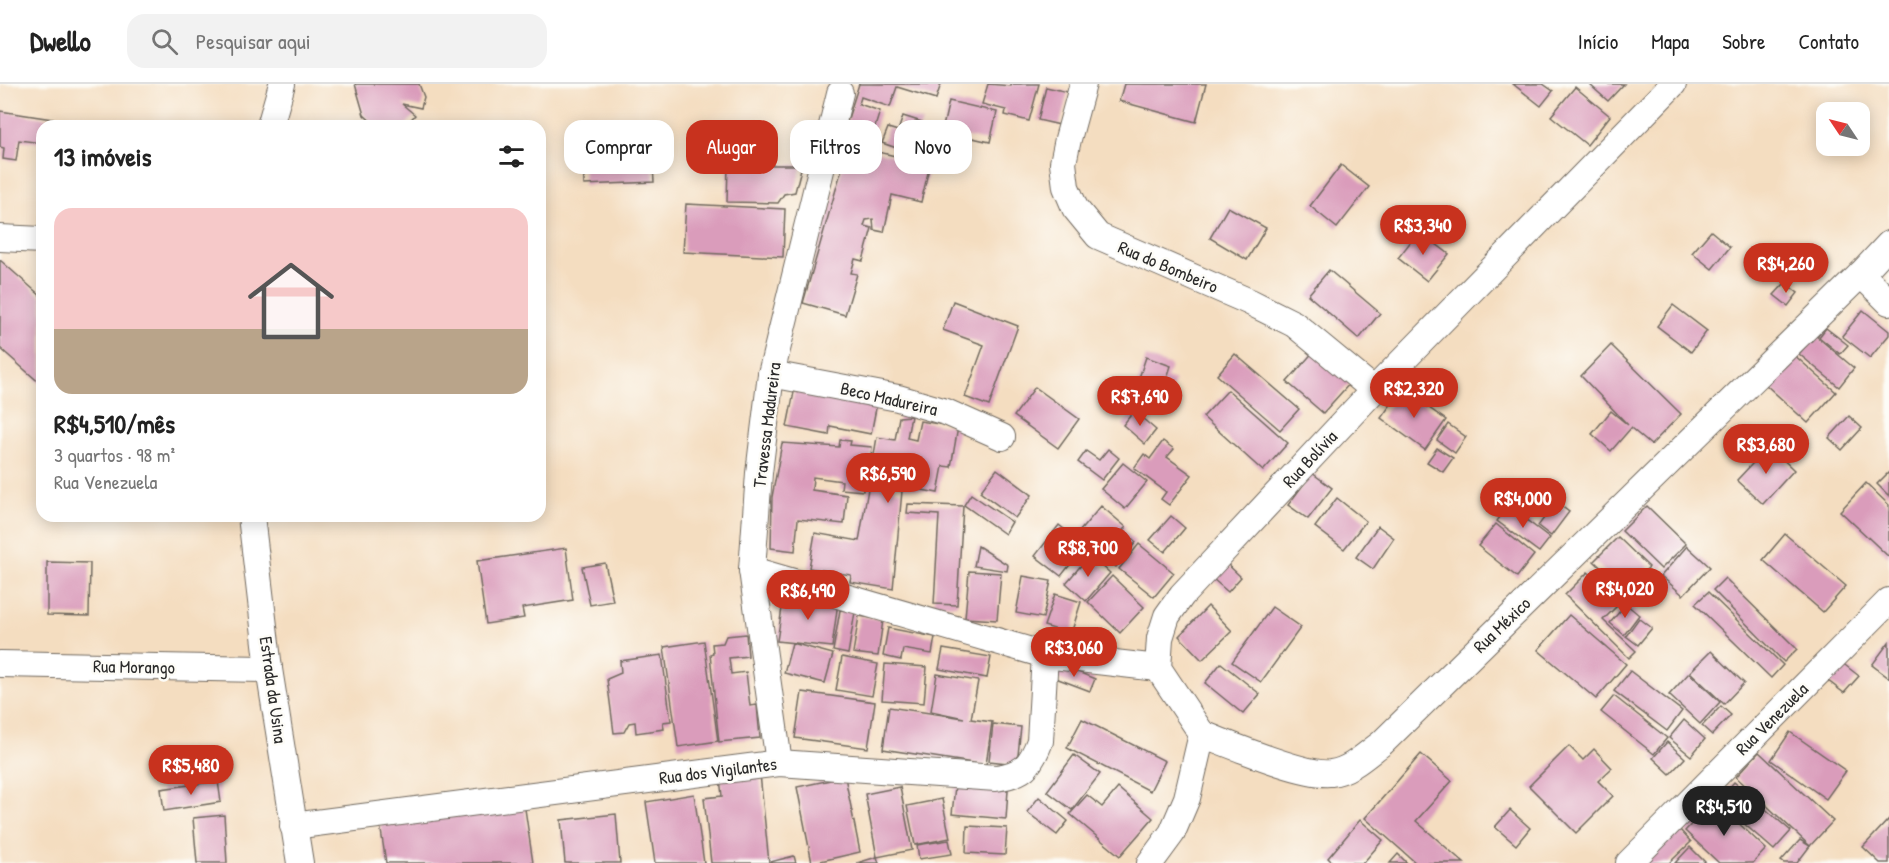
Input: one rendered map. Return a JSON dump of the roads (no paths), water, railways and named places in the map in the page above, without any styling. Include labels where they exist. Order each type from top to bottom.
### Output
[{"type":"street","points":[[272,120],[282,84]]},
{"type":"street","name":"Rua do Bombeiro","points":[[1083,84],[1068,138],[1064,163],[1066,187],[1075,208],[1098,236],[1250,302],[1294,324],[1374,390]]},
{"type":"street","name":"Rua Bolívia","points":[[1158,668],[1160,638],[1167,616],[1182,595],[1374,390],[1673,84]]},
{"type":"street","name":"Travessa Madureira","points":[[779,763],[752,570],[759,473],[771,374],[840,93]]},
{"type":"street","points":[[0,238],[36,240]]},
{"type":"street","name":"Rua México","points":[[1202,734],[1302,769],[1330,773],[1352,765],[1382,742],[1889,244]]},
{"type":"street","points":[[1861,274],[1889,302]]},
{"type":"street","name":"Beco Madureira","points":[[771,374],[898,398],[946,412],[1002,437]]},
{"type":"street","name":"Estrada da Usina","points":[[252,522],[269,669],[300,863]]},
{"type":"street","points":[[752,570],[1045,655],[1158,668],[1202,734],[1187,798],[1172,833],[1150,863]]},
{"type":"street","name":"Rua Venezuela","points":[[1629,863],[1889,601]]},
{"type":"street","name":"Rua dos Vigilantes","points":[[293,826],[779,763],[996,778],[1013,776],[1027,768],[1040,741],[1045,655]]},
{"type":"street","name":"Rua Morango","points":[[0,664],[269,669]]}]
